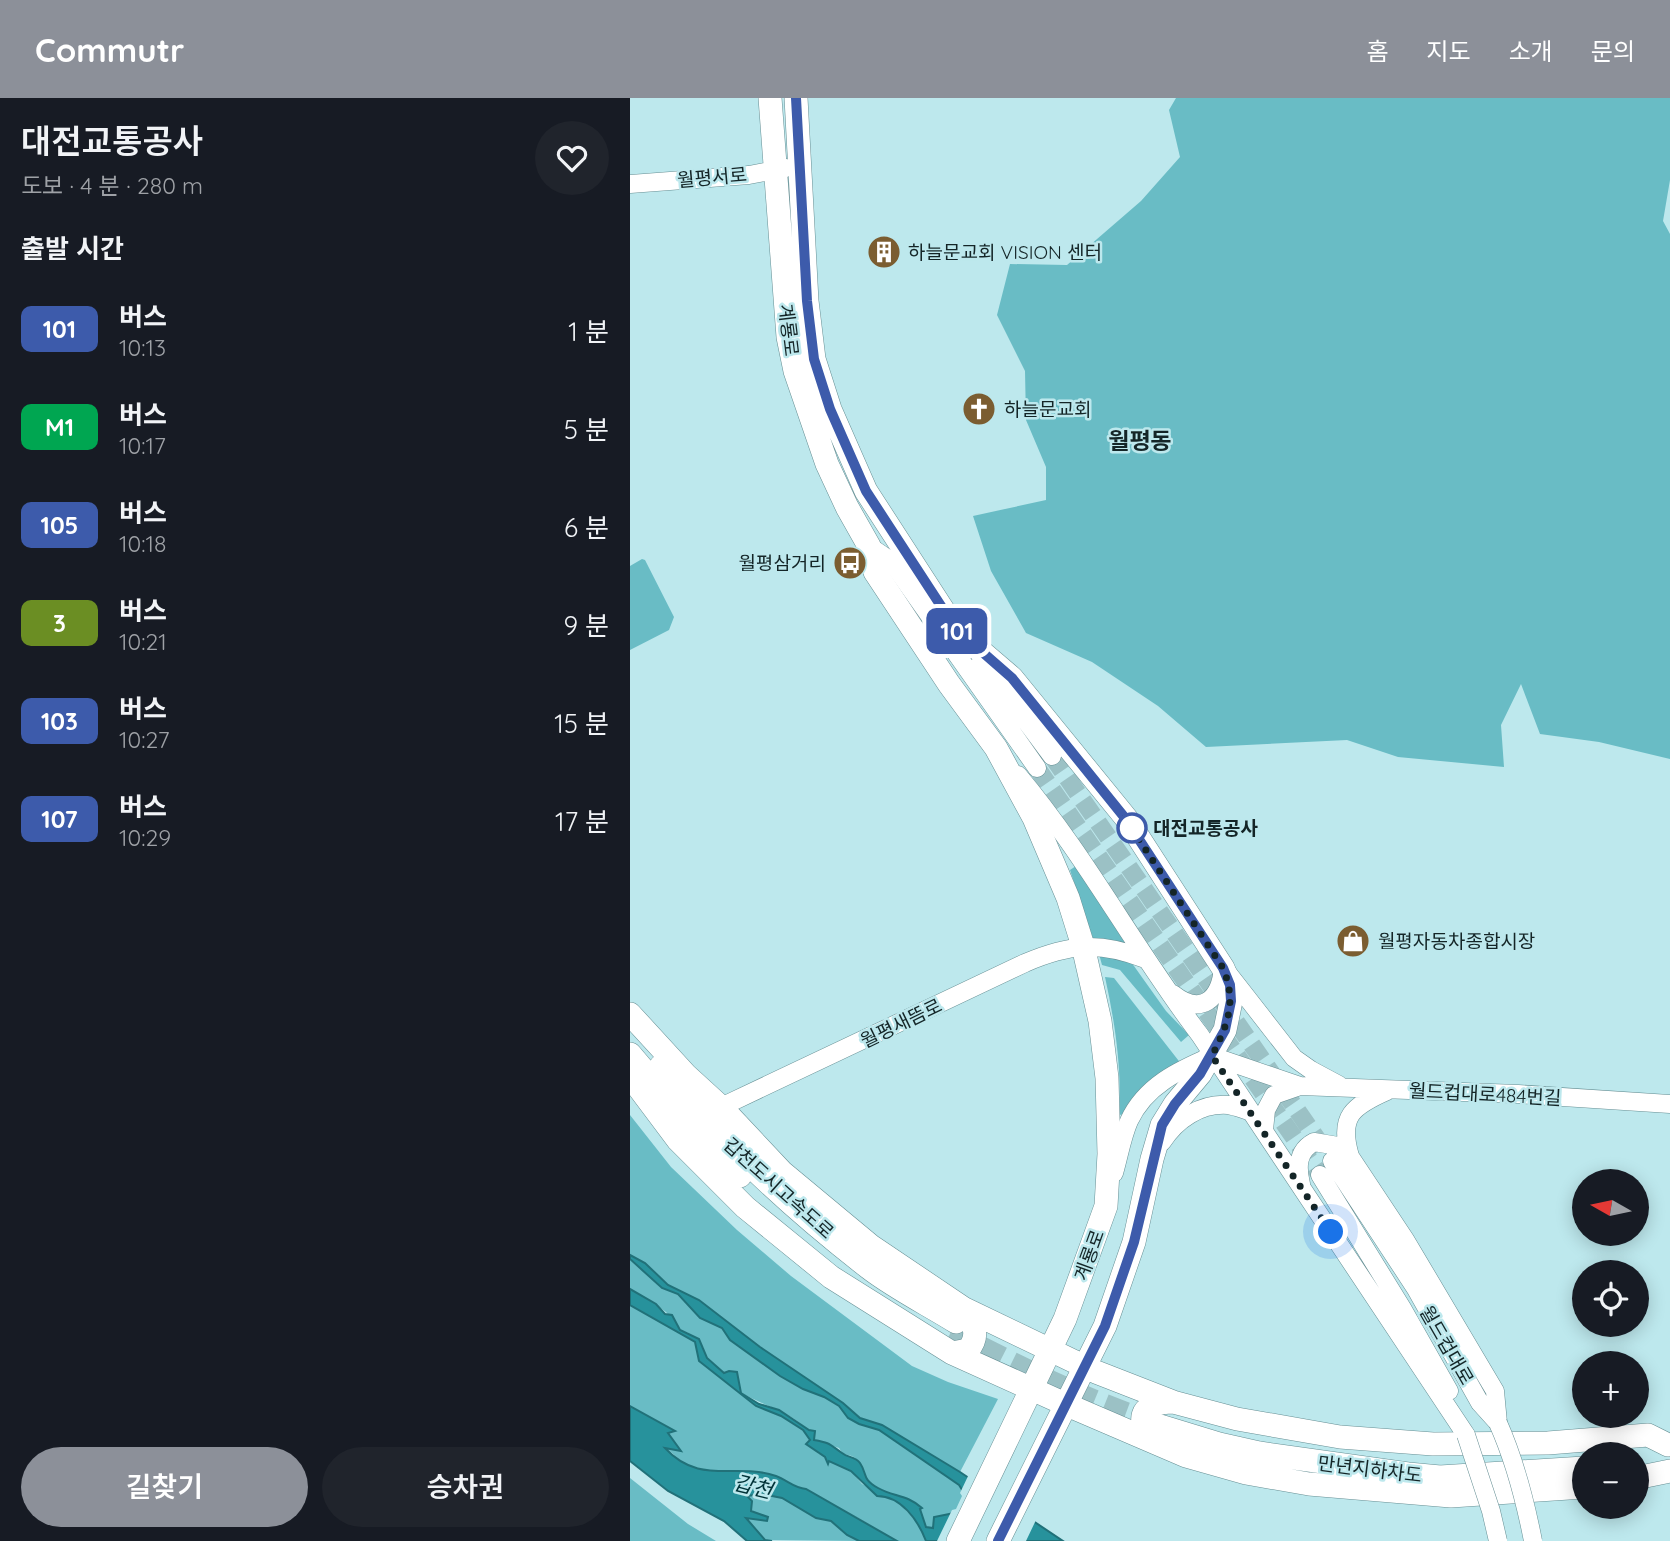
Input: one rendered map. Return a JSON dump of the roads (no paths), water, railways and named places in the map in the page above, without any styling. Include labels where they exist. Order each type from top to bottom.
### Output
[{"type":"main road","name":"계룡로","points":[[770,98],[784,169],[788,337],[795,371],[827,464],[869,546],[875,572],[949,684],[996,748],[1034,817],[1068,898],[1083,946],[1100,1021],[1107,1078],[1109,1154],[1106,1206],[1080,1281],[1050,1351],[958,1541]]},
{"type":"main road","name":"계룡로","points":[[796,98],[807,301],[814,359],[830,409],[866,491],[956,629],[1012,678],[1125,818],[1230,985],[1231,1001],[1225,1030],[1212,1056],[1162,1125],[1134,1242],[1105,1326],[998,1541]]},
{"type":"main road","points":[[630,1014],[782,1172],[887,1258],[955,1329],[1028,1398],[1060,1413],[1166,1422],[1237,1419],[1386,1442],[1433,1444],[1548,1443],[1648,1435],[1669,1450]]},
{"type":"main road","name":"갑천도시고속도로","points":[[630,1024],[679,1090],[777,1190],[871,1269],[955,1329]]},
{"type":"main road","name":"갑천도시고속도로","points":[[630,1054],[705,1142],[764,1198],[854,1270],[955,1329]]},
{"type":"main road","points":[[630,1076],[678,1140],[745,1207],[831,1277],[955,1329],[1042,1372],[1085,1367]]},
{"type":"main road","points":[[955,1329],[1050,1351],[1085,1367],[1166,1422],[1186,1456],[1246,1473],[1309,1484],[1451,1496],[1572,1488]]},
{"type":"main road","name":"만년지하차도","points":[[1166,1422],[1352,1457],[1444,1463],[1572,1460]]},
{"type":"main road","name":"만년지하차도","points":[[1166,1422],[1219,1444],[1259,1453],[1408,1474],[1440,1477],[1572,1469]]},
{"type":"main road","points":[[1649,1451],[1669,1450]]},
{"type":"main road","points":[[1649,1458],[1669,1450]]},
{"type":"main road","points":[[1649,1475],[1670,1471]]},
{"type":"street","name":"월평서로","points":[[630,184],[784,169]]},
{"type":"street","points":[[869,546],[891,561],[1037,768]]},
{"type":"street","points":[[956,629],[1052,756]]},
{"type":"street","points":[[996,748],[1046,808],[1466,1434]]},
{"type":"street","name":"월평새뜸로","points":[[721,1107],[1060,949],[1083,946],[1114,948],[1145,959]]},
{"type":"street","points":[[1163,986],[1184,1002],[1200,1004],[1219,991],[1223,973]]},
{"type":"street","points":[[1223,973],[1294,1058],[1345,1088]]},
{"type":"street","points":[[1106,1206],[1129,1121],[1147,1094],[1172,1075],[1212,1056],[1300,1086]]},
{"type":"street","points":[[1264,1130],[1266,1111],[1274,1095],[1300,1086]]},
{"type":"street","name":"월드컵대로484번길","points":[[1300,1086],[1518,1094],[1670,1104]]},
{"type":"street","points":[[1351,1158],[1344,1136],[1346,1123],[1354,1110],[1367,1100],[1390,1090]]},
{"type":"street","points":[[1152,1159],[1169,1132],[1184,1117],[1229,1105],[1249,1111]]},
{"type":"street","points":[[1302,1188],[1299,1157],[1309,1145],[1314,1142],[1330,1143],[1338,1146],[1351,1158],[1406,1241],[1495,1391],[1498,1423]]},
{"type":"street","name":"월드컵대로","points":[[1497,1541],[1492,1511],[1459,1409],[1326,1168],[1416,1289],[1480,1403],[1498,1423],[1511,1451],[1533,1541]]},
{"type":"water","points":[[630,1255],[645,1263],[668,1285],[699,1300],[860,1418],[882,1425],[960,1472],[1063,1541],[1014,1541],[983,1536],[979,1541],[926,1541],[918,1525],[901,1505],[886,1497],[877,1496],[851,1471],[829,1461],[828,1464],[825,1457],[806,1444],[810,1440],[803,1430],[781,1416],[756,1406],[699,1361],[695,1342],[630,1305],[630,1289],[656,1304],[665,1314],[672,1315],[680,1330],[699,1339],[707,1358],[724,1373],[737,1372],[741,1393],[759,1404],[779,1410],[809,1430],[815,1431],[814,1440],[829,1444],[858,1461],[873,1485],[911,1500],[922,1508],[920,1509],[926,1527],[933,1528],[934,1517],[959,1512],[966,1496],[959,1485],[879,1430],[848,1418],[839,1406],[780,1376],[730,1340],[722,1328],[700,1318],[678,1294],[662,1288],[630,1259]]},
{"type":"water","name":"갑천","points":[[630,1406],[675,1431],[668,1433],[681,1451],[665,1448],[678,1460],[705,1470],[761,1472],[776,1476],[806,1489],[897,1541],[859,1541],[831,1521],[816,1518],[782,1498],[762,1494],[747,1496],[752,1501],[751,1511],[768,1517],[767,1521],[746,1518],[765,1540],[772,1541],[747,1541],[724,1521],[668,1491],[630,1461]]},
{"type":"tunnel","points":[[1052,756],[1326,1152]]},
{"type":"tunnel","points":[[1037,768],[1320,1175]]},
{"type":"tunnel","points":[[951,1332],[1079,1395],[1159,1425]]},
{"type":"place","name":"하늘문교회 VISION 센터","points":[[884,252]]},
{"type":"place","name":"하늘문교회","points":[[979,409]]},
{"type":"place","name":"월평삼거리","points":[[850,563]]},
{"type":"place","name":"대전교통공사","points":[[1132,828]]},
{"type":"place","name":"월평자동차종합시장","points":[[1353,941]]},
{"type":"district","name":"월평동","points":[[1140,441]]}]
